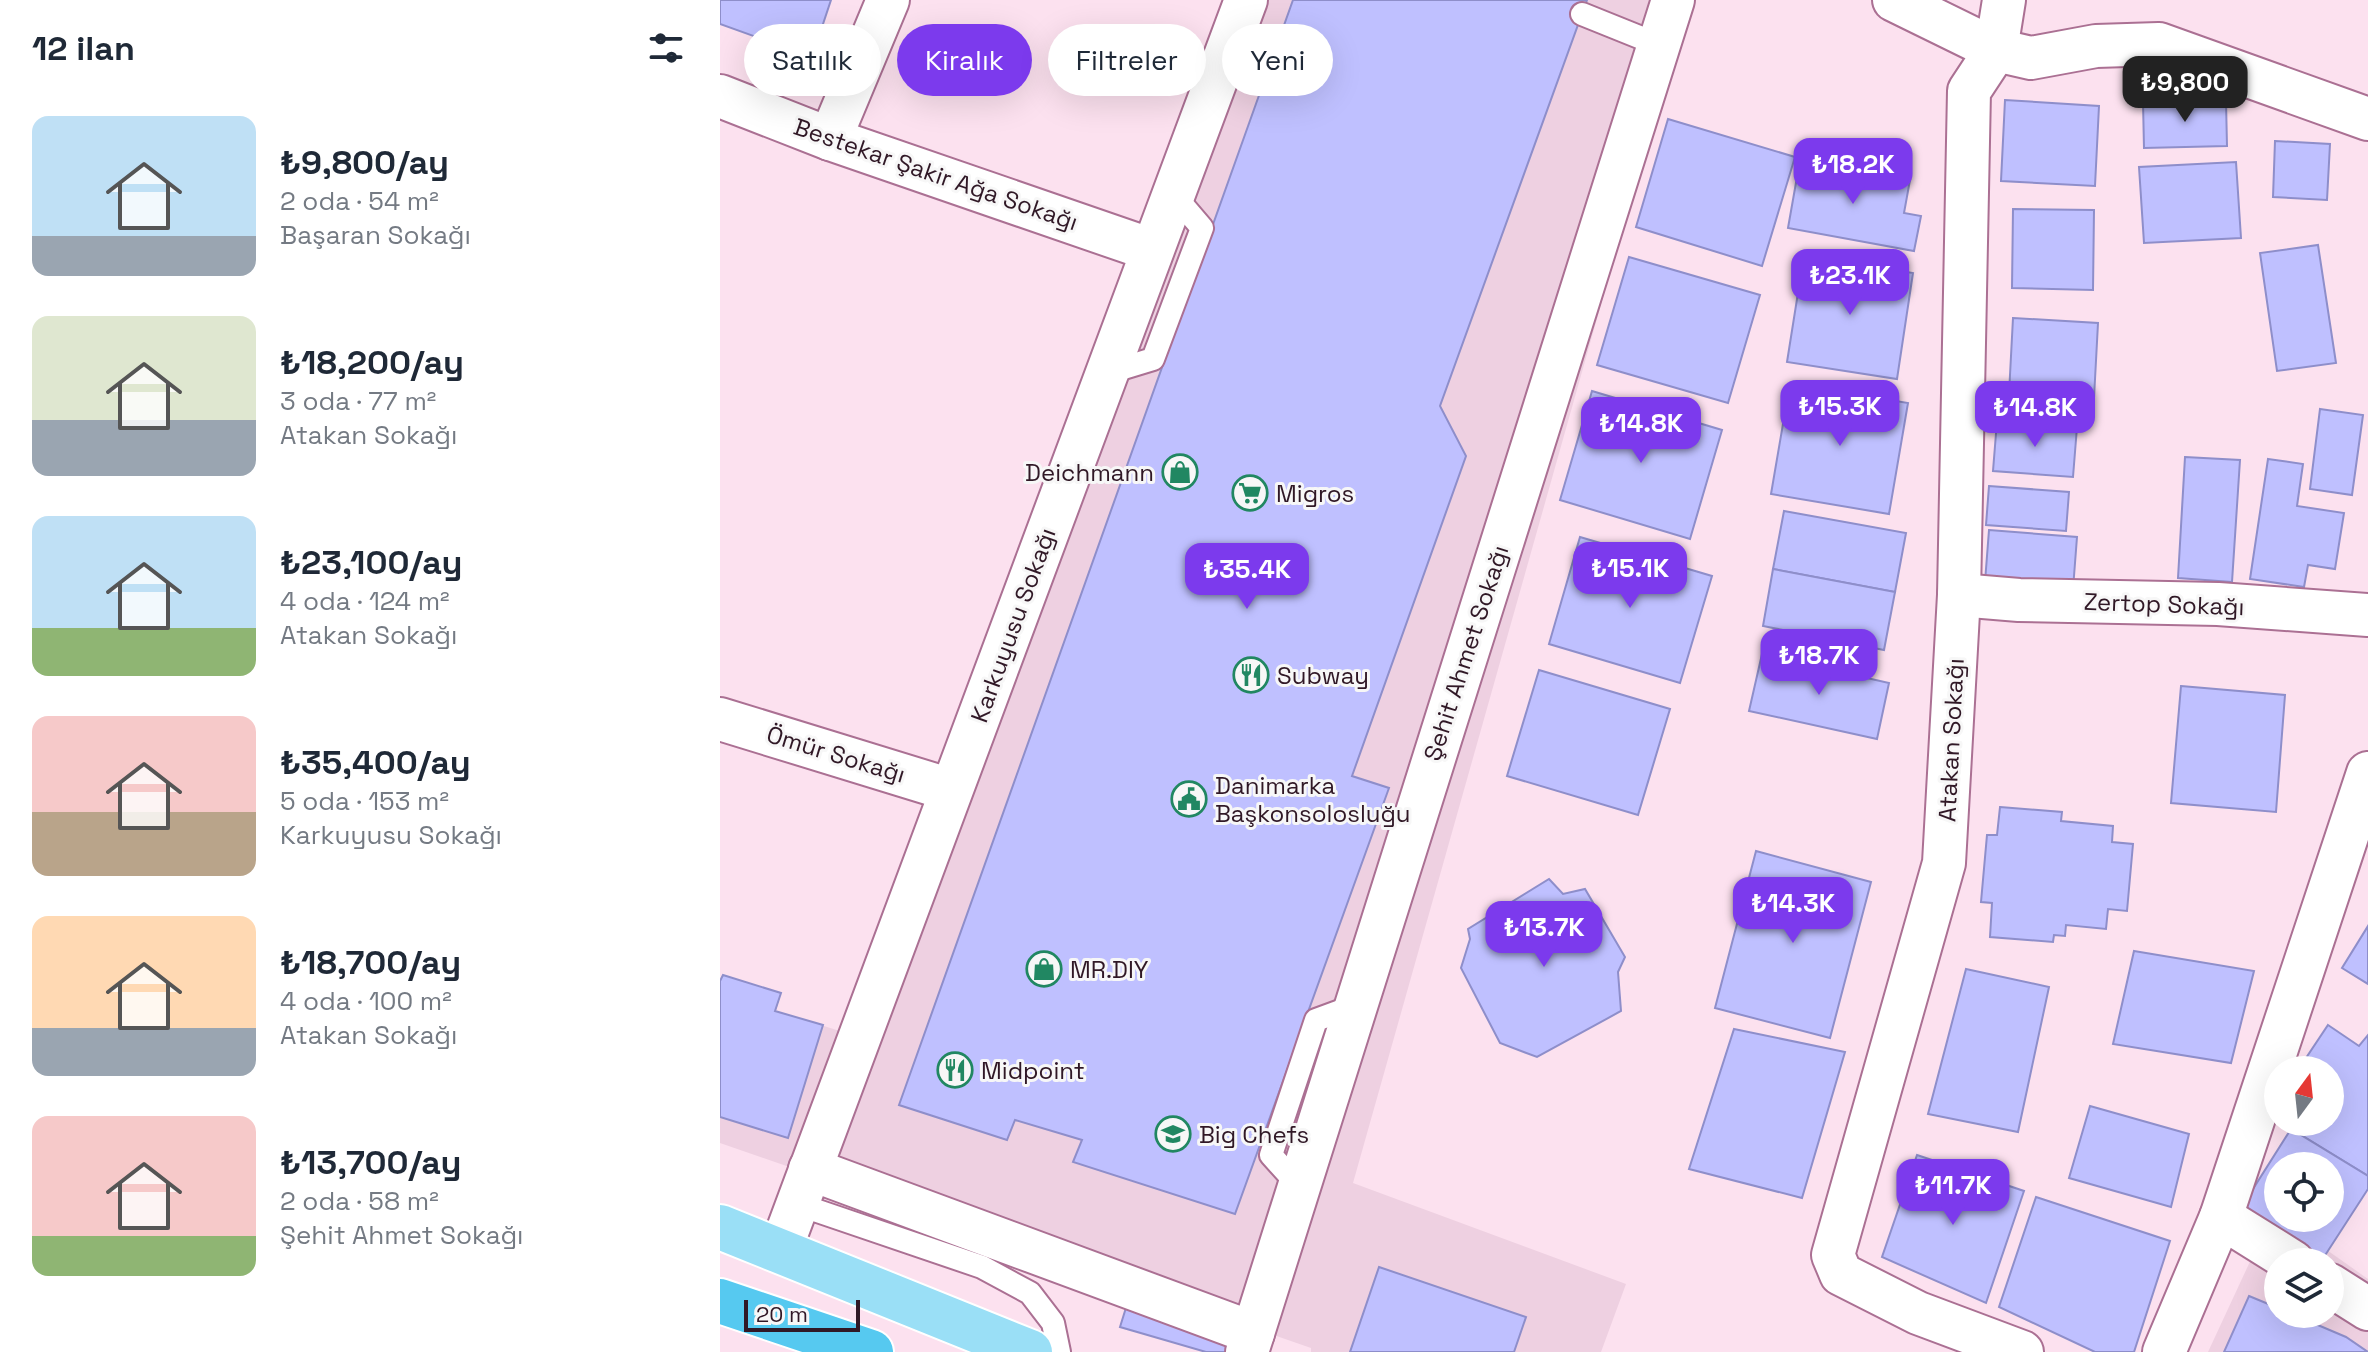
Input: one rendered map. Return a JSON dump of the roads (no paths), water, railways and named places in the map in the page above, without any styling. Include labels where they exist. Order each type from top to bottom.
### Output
[{"type":"highway","points":[[720,1301],[871,1352]]},
{"type":"main road","points":[[720,1227],[1030,1352]]},
{"type":"street","points":[[830,139],[888,0]]},
{"type":"street","name":"Karkuyusu Sokağı","points":[[780,1251],[1246,0]]},
{"type":"street","name":"Şehit Ahmet Sokağı","points":[[1250,1342],[1673,0]]},
{"type":"street","points":[[1894,0],[1996,50],[2031,58],[2096,46],[2159,44],[2368,119]]},
{"type":"street","name":"Atakan Sokağı","points":[[2004,0],[1996,50],[1969,91],[1959,595],[1944,863],[1833,1255],[1841,1274],[1918,1313],[2022,1352]]},
{"type":"street","name":"Bestekar Şakir Ağa Sokağı","points":[[720,96],[830,139],[1152,250]]},
{"type":"street","name":"Zertop Sokağı","points":[[1959,595],[2019,600],[2218,604],[2368,615]]},
{"type":"street","name":"Ömür Sokağı","points":[[720,719],[951,790]]},
{"type":"street","points":[[2164,1352],[2221,1217],[2368,773]]},
{"type":"street","points":[[803,1187],[1250,1342]]},
{"type":"street","points":[[2221,1217],[2271,1248]]},
{"type":"street","points":[[2344,1294],[2368,1309]]},
{"type":"lane","points":[[1582,14],[1659,45]]},
{"type":"lane","points":[[1107,373],[1153,359],[1202,228],[1173,194]]},
{"type":"lane","points":[[803,1187],[982,1267],[1030,1293],[1053,1323],[1059,1352]]},
{"type":"place","name":"Deichmann","points":[[1180,472]]},
{"type":"place","name":"Migros","points":[[1250,493]]},
{"type":"place","name":"Subway","points":[[1251,675]]},
{"type":"place","name":"Danimarka Başkonsolosluğu","points":[[1189,799]]},
{"type":"place","name":"MR.DIY","points":[[1044,969]]},
{"type":"place","name":"Midpoint","points":[[955,1070]]},
{"type":"place","name":"Big Chefs","points":[[1173,1134]]}]
